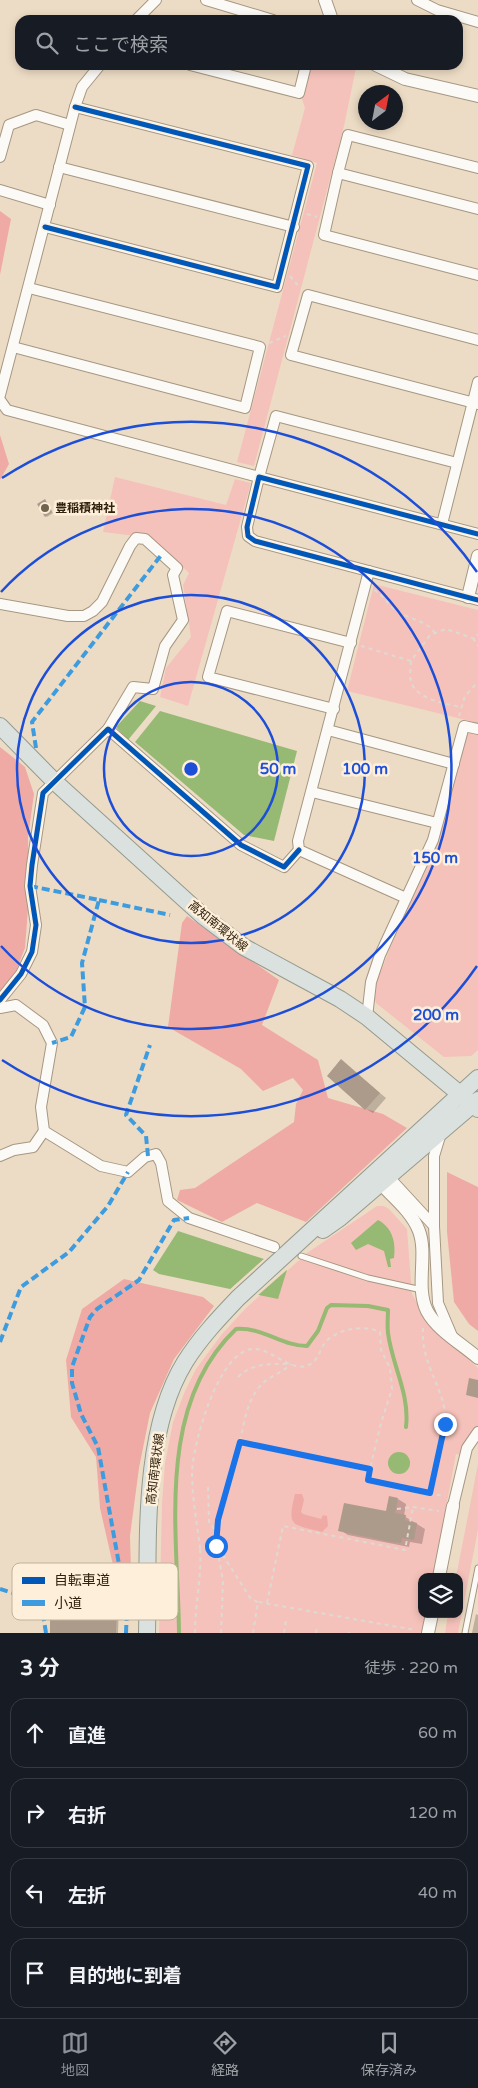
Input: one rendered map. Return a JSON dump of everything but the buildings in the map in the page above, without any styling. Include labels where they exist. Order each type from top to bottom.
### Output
[{"type":"main road","name":"高知南環状線","points":[[0,726],[55,782],[204,916],[244,948],[340,1000],[367,1017],[459,1095],[476,1105],[278,1253],[212,1326],[185,1363],[168,1398],[157,1437],[150,1488],[148,1563]]},
{"type":"main road","name":"高知南環状線","points":[[382,1176],[459,1095],[478,1078]]},
{"type":"main road","name":"高知南環状線","points":[[147,1620],[147,1633]]},
{"type":"street","points":[[206,0],[256,15]]},
{"type":"street","points":[[325,0],[330,15]]},
{"type":"street","points":[[417,0],[437,10],[454,15]]},
{"type":"street","points":[[140,15],[152,1]]},
{"type":"street","points":[[463,18],[478,22]]},
{"type":"street","points":[[0,395],[75,106],[82,87],[96,70]]},
{"type":"street","points":[[209,70],[299,93],[305,70]]},
{"type":"street","points":[[387,70],[406,79],[478,96]]},
{"type":"street","points":[[45,227],[277,287],[294,227],[308,166],[75,106]]},
{"type":"street","points":[[0,157],[9,125],[36,115],[70,125]]},
{"type":"street","points":[[478,168],[348,135],[324,235],[478,275]]},
{"type":"street","points":[[59,167],[294,227]]},
{"type":"street","points":[[338,173],[478,209]]},
{"type":"street","points":[[0,190],[50,205]]},
{"type":"street","points":[[13,347],[245,408],[260,347],[29,288]]},
{"type":"street","points":[[476,404],[292,355],[308,295],[478,340]]},
{"type":"street","points":[[442,524],[457,462],[476,404],[478,382]]},
{"type":"street","points":[[0,400],[7,410],[478,534]]},
{"type":"street","points":[[457,462],[276,416],[246,526],[248,536],[255,541],[473,598],[478,556]]},
{"type":"street","points":[[0,604],[68,616],[84,616],[94,611],[102,602],[130,546],[136,538],[145,539],[177,568],[173,575],[183,620],[165,646],[152,688],[133,686],[108,729],[43,794],[30,886],[36,925],[32,952],[21,974],[0,1000]]},
{"type":"street","points":[[300,850],[298,841],[369,572]]},
{"type":"street","points":[[334,709],[208,677],[227,611],[351,643]]},
{"type":"street","points":[[367,1017],[371,982],[380,955],[434,840],[464,726],[478,729]]},
{"type":"street","points":[[108,729],[241,845],[284,867],[300,850]]},
{"type":"street","points":[[328,730],[454,764]]},
{"type":"street","points":[[312,792],[438,823]]},
{"type":"street","points":[[300,850],[406,898]]},
{"type":"street","points":[[0,1008],[16,1005],[43,1024],[52,1043],[41,1107],[44,1131],[33,1148],[14,1150],[0,1156]]},
{"type":"street","points":[[443,1130],[434,1156],[434,1226],[438,1303],[452,1336]]},
{"type":"street","points":[[44,1131],[101,1166],[128,1172],[145,1157],[156,1154],[161,1163],[168,1201],[189,1218],[278,1253]]},
{"type":"street","points":[[382,1176],[434,1226]]},
{"type":"street","points":[[382,1176],[414,1220],[420,1233],[422,1290],[426,1310],[436,1324],[478,1358]]},
{"type":"street","points":[[441,1573],[453,1506],[468,1448],[478,1432]]},
{"type":"street","points":[[424,1632],[430,1618]]},
{"type":"lane","points":[[301,1256],[368,1278],[422,1290]]},
{"type":"lane","points":[[465,1633],[478,1568]]},
{"type":"path","points":[[297,211],[327,220]]},
{"type":"path","points":[[282,266],[307,299]]},
{"type":"path","points":[[260,347],[298,331]]},
{"type":"path","points":[[366,584],[381,594],[393,608],[407,617],[429,624],[435,633]]},
{"type":"path","points":[[461,707],[426,696],[417,691],[411,681],[411,661],[430,635],[446,629],[472,638],[478,646]]},
{"type":"path","points":[[472,638],[475,639],[478,634]]},
{"type":"path","points":[[351,643],[411,661]]},
{"type":"path","points":[[464,726],[460,720],[464,696],[478,682]]},
{"type":"path","points":[[423,1323],[422,1339],[425,1357],[444,1403],[445,1424],[430,1493]]},
{"type":"path","points":[[238,1377],[248,1368],[265,1364],[300,1366],[313,1363],[324,1344],[332,1336],[347,1330],[366,1328],[380,1332],[381,1350],[390,1368],[392,1389],[381,1422],[368,1480],[443,1496]]},
{"type":"path","points":[[195,1633],[196,1601],[201,1563],[192,1474],[193,1462],[214,1386],[234,1358],[243,1351],[256,1349],[291,1364]]},
{"type":"path","points":[[221,1633],[223,1582],[216,1546],[218,1520],[240,1442],[245,1417],[255,1392],[268,1379],[291,1364]]},
{"type":"path","points":[[240,1442],[370,1469]]},
{"type":"path","points":[[208,1487],[209,1522],[217,1532]]},
{"type":"path","points":[[397,1509],[413,1507],[439,1511],[440,1514]]},
{"type":"path","points":[[267,1602],[283,1525],[405,1550],[413,1507]]},
{"type":"path","points":[[200,1548],[216,1546]]},
{"type":"path","points":[[216,1546],[251,1598],[258,1602],[267,1602],[424,1632]]},
{"type":"path","points":[[253,1633],[258,1602]]},
{"type":"path","points":[[284,1633],[286,1620]]},
{"type":"path","points":[[316,1633],[317,1626]]},
{"type":"shaded area","points":[[308,70],[356,70],[344,126],[254,466],[237,462],[317,163],[292,155],[305,108],[302,99]]},
{"type":"shaded area","points":[[0,211],[11,219],[0,275]]},
{"type":"shaded area","points":[[0,435],[9,464],[0,480]]},
{"type":"shaded area","points":[[115,477],[226,505],[235,479],[251,483],[188,706],[160,697],[166,668],[191,637],[183,585],[189,573],[152,538],[103,532]]},
{"type":"shaded area","points":[[374,584],[478,610],[478,723],[347,691]]},
{"type":"shaded area","points":[[140,701],[156,706],[128,740],[116,727]]},
{"type":"shaded area","points":[[160,711],[297,751],[274,841],[244,835],[135,742]]},
{"type":"shaded area","points":[[468,732],[478,734],[478,1050],[471,1056],[444,1057],[376,1003],[373,992],[390,948],[437,845]]},
{"type":"shaded area","points":[[0,747],[25,767],[34,794],[28,837],[29,896],[25,948],[14,976],[0,998]]},
{"type":"shaded area","points":[[187,916],[279,980],[262,1025],[318,1060],[328,1098],[383,1114],[407,1128],[306,1222],[257,1203],[222,1222],[177,1200],[180,1190],[195,1188],[294,1122],[296,1104],[303,1090],[293,1078],[263,1091],[241,1069],[168,1027],[182,923]]},
{"type":"shaded area","points":[[447,1172],[478,1187],[478,1331],[469,1324],[454,1302],[447,1232]]},
{"type":"shaded area","points":[[377,1206],[384,1206],[389,1209],[407,1229],[412,1294],[432,1327],[478,1368],[478,1427],[467,1439],[461,1455],[456,1454],[434,1573],[418,1573],[418,1618],[425,1618],[422,1633],[159,1633],[159,1620],[178,1620],[178,1563],[161,1563],[165,1463],[173,1422],[196,1369],[222,1334],[246,1308],[307,1253]]},
{"type":"shaded area","points":[[378,1220],[387,1227],[394,1241],[395,1252],[394,1258],[390,1259],[391,1267],[388,1267],[384,1251],[368,1244],[356,1250],[351,1243]]},
{"type":"shaded area","points":[[178,1231],[264,1259],[287,1270],[278,1299],[159,1274],[153,1270]]},
{"type":"shaded area","points":[[124,1279],[203,1297],[214,1306],[174,1359],[150,1413],[139,1468],[130,1536],[131,1563],[113,1563],[100,1508],[96,1457],[71,1417],[66,1360],[82,1309]]},
{"type":"shaded area","points":[[399,1452],[407,1455],[410,1463],[407,1471],[399,1474],[391,1471],[388,1463],[391,1455]]},
{"type":"shaded area","points":[[478,1464],[478,1530],[463,1607],[463,1573],[457,1573]]},
{"type":"shaded area","points":[[295,1494],[302,1494],[304,1500],[301,1512],[303,1514],[321,1519],[323,1515],[327,1516],[328,1526],[322,1532],[294,1522],[291,1513]]},
{"type":"shaded area","points":[[447,1618],[461,1618],[458,1633],[445,1633]]},
{"type":"pier","points":[[266,1257],[289,1268],[256,1297],[228,1291]]},
{"type":"waterway","points":[[176,1563],[175,1513],[177,1472],[182,1433],[193,1395],[210,1360],[236,1329],[255,1331],[289,1343],[307,1346],[318,1331],[327,1308],[331,1305],[368,1306],[388,1310],[388,1333],[403,1391],[407,1415],[406,1427]]},
{"type":"waterway","points":[[178,1607],[179,1633]]},
{"type":"marked path","points":[[36,748],[32,722],[162,554]]},
{"type":"marked path","points":[[30,886],[99,900],[82,963],[85,1007],[71,1037],[52,1043]]},
{"type":"marked path","points":[[99,900],[170,915]]},
{"type":"marked path","points":[[148,1156],[146,1136],[126,1115],[150,1045]]},
{"type":"marked path","points":[[0,1342],[21,1287],[69,1252],[108,1206],[128,1172]]},
{"type":"marked path","points":[[119,1563],[98,1447],[81,1414],[72,1383],[72,1367],[90,1317],[97,1309],[139,1280],[174,1220],[189,1218]]},
{"type":"marked path","points":[[0,1589],[12,1593]]},
{"type":"marked path","points":[[44,1620],[46,1633]]},
{"type":"marked path","points":[[126,1633],[127,1620]]},
{"type":"cycle path","points":[[45,227],[277,287],[308,166],[75,107]]},
{"type":"cycle path","points":[[478,534],[259,477],[247,527],[248,536],[255,541],[478,600]]},
{"type":"cycle path","points":[[0,1000],[21,974],[32,952],[36,925],[30,886],[43,793],[108,729],[241,845],[284,867],[299,850]]},
{"type":"place","name":"豊稲積神社","points":[[45,508]]},
{"type":"route","points":[[216,1546],[218,1520],[240,1442],[370,1469],[368,1480],[430,1493],[445,1424]]}]
